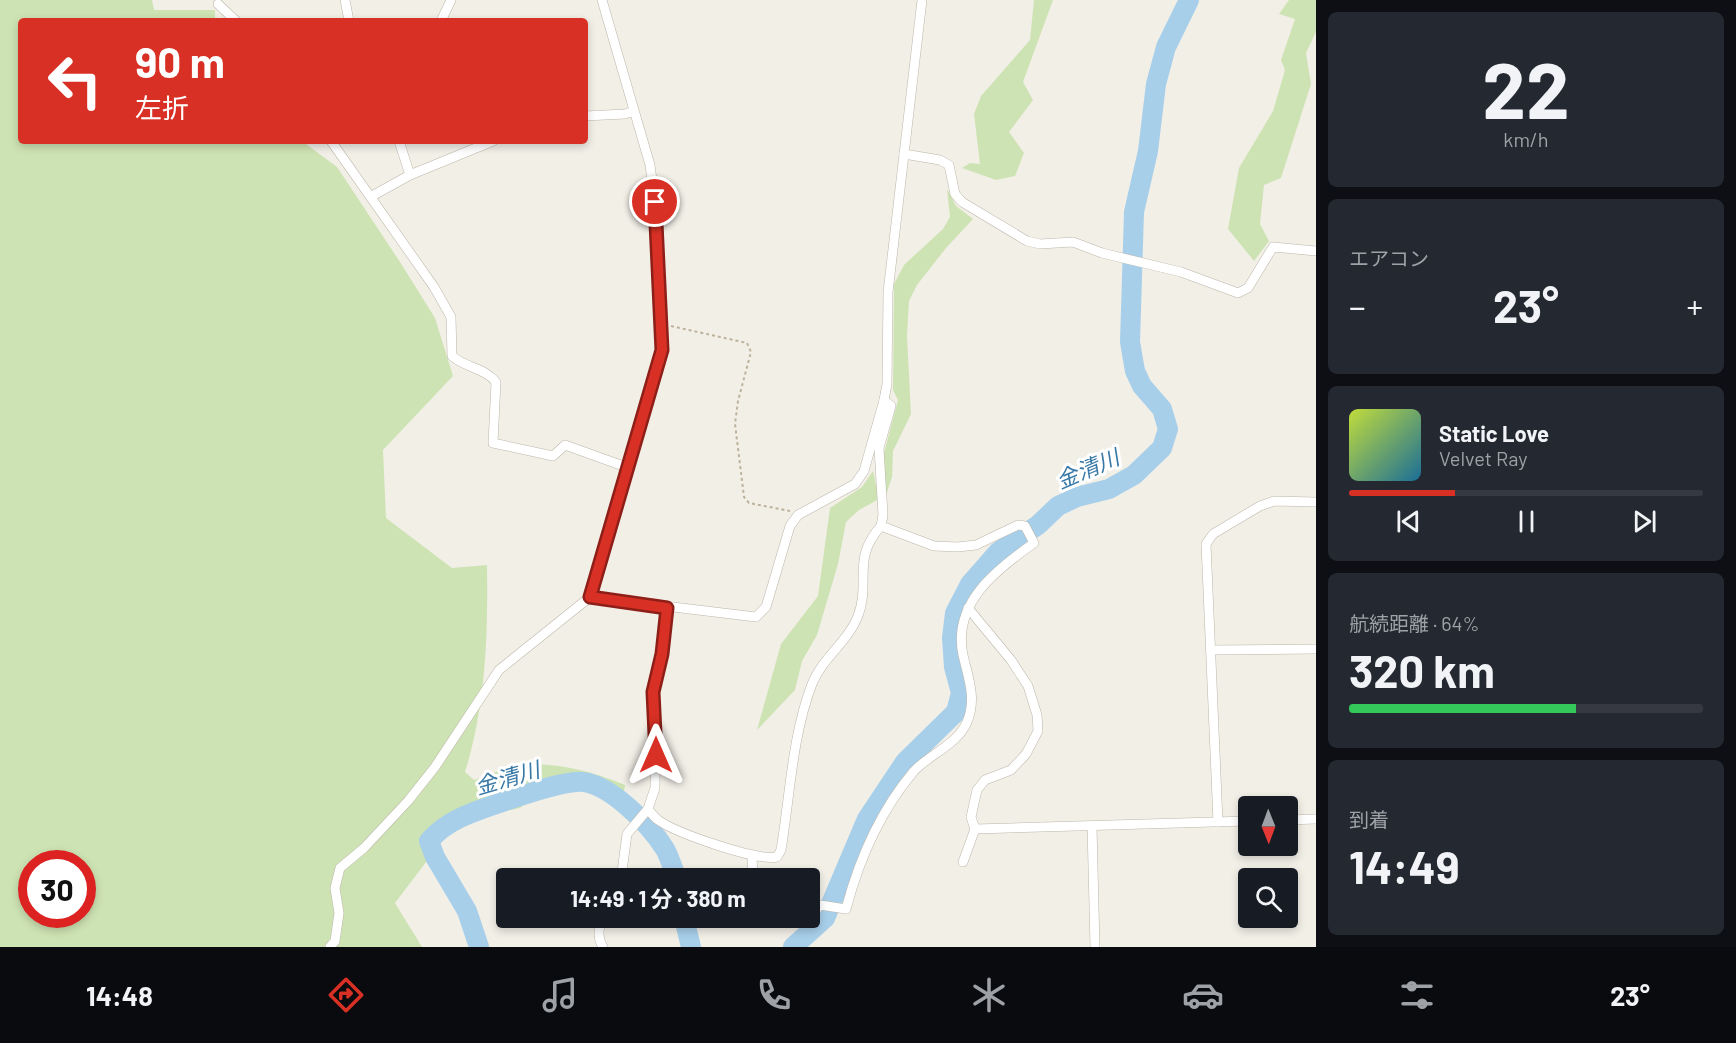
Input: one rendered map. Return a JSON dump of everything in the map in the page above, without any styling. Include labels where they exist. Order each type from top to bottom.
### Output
[{"type":"street","points":[[345,0],[349,18]]},
{"type":"street","points":[[442,18],[451,0]]},
{"type":"street","points":[[330,947],[335,941],[339,913],[335,888],[340,868],[364,848],[415,792],[499,670],[590,597],[656,375],[662,350],[662,325],[655,202],[646,148],[602,0]]},
{"type":"street","points":[[590,597],[756,617],[766,607],[790,526],[798,515],[855,484],[864,471],[887,384],[888,292],[922,0]]},
{"type":"street","points":[[218,4],[233,18]]},
{"type":"street","points":[[588,116],[626,114],[634,111]]},
{"type":"street","points":[[334,144],[434,287],[451,317],[452,356],[461,363],[490,374],[496,382],[494,443],[553,456],[565,445],[628,468]]},
{"type":"street","points":[[400,144],[410,175]]},
{"type":"street","points":[[372,196],[410,175],[484,144]]},
{"type":"street","points":[[904,154],[940,160],[949,165],[955,194],[962,202],[1026,241],[1040,244],[1073,242],[1125,259],[1182,272],[1238,293],[1248,288],[1273,247],[1316,251]]},
{"type":"street","points":[[646,811],[671,827],[752,856],[766,859],[777,857],[781,850],[797,741],[812,683],[859,613],[864,552],[869,539],[881,526],[883,515],[879,448],[891,406],[884,400]]},
{"type":"street","points":[[1218,822],[1206,544],[1213,534],[1244,518],[1260,506],[1274,501],[1316,502]]},
{"type":"street","points":[[820,905],[846,909],[867,848],[884,815],[914,771],[958,736],[967,723],[972,691],[962,652],[962,631],[968,608],[1000,566],[1034,543],[1025,526],[1018,525],[976,545],[958,547],[934,546],[881,526]]},
{"type":"street","points":[[622,868],[627,834],[632,825],[646,811],[655,788],[656,727],[653,692],[662,654],[667,608]]},
{"type":"street","points":[[963,862],[975,829],[971,817],[977,790],[986,780],[1011,770],[1026,754],[1038,731],[1037,715],[1028,686],[1011,660],[968,608]]},
{"type":"street","points":[[1211,650],[1316,649]]},
{"type":"street","points":[[1298,820],[1316,819]]},
{"type":"street","points":[[975,829],[1238,821]]},
{"type":"street","points":[[1092,826],[1095,947]]},
{"type":"street","points":[[752,856],[753,868]]},
{"type":"street","points":[[598,928],[603,947]]},
{"type":"path","points":[[662,325],[686,327],[747,343],[751,352],[738,401],[735,424],[744,497],[749,503],[798,515]]},
{"type":"green space","points":[[0,0],[152,0],[154,10],[215,10],[215,18],[18,18],[18,144],[306,144],[337,167],[435,318],[453,376],[383,450],[386,518],[452,568],[487,565],[484,669],[477,721],[465,772],[474,780],[519,766],[559,766],[587,772],[625,785],[624,792],[580,777],[554,781],[520,808],[485,815],[445,837],[395,903],[422,947],[0,947]]},
{"type":"green space","points":[[1034,0],[1053,0],[1023,82],[1033,100],[1009,132],[1024,153],[1015,176],[996,180],[962,168],[970,163],[980,164],[974,114],[981,96],[1030,40]]},
{"type":"green space","points":[[1289,0],[1316,0],[1316,32],[1306,53],[1311,84],[1281,178],[1264,185],[1260,224],[1269,241],[1254,261],[1228,229],[1239,168],[1273,111],[1285,70],[1281,60],[1295,19],[1279,14]]},
{"type":"green space","points":[[947,189],[956,206],[973,219],[946,248],[917,285],[909,301],[907,336],[911,414],[893,451],[892,477],[885,498],[883,457],[898,400],[893,390],[894,284],[904,265],[943,229],[950,217]]},
{"type":"green space","points":[[873,471],[879,499],[859,510],[846,522],[838,564],[817,635],[802,661],[795,690],[757,730],[781,644],[818,596],[830,508],[862,487]]},
{"type":"waterway","name":"金清川","points":[[793,947],[825,918],[867,819],[905,762],[956,712],[961,693],[954,667],[952,638],[955,613],[970,584],[998,552],[1038,525],[1058,506],[1077,497],[1109,489],[1134,475],[1162,448],[1168,429],[1162,409],[1142,386],[1135,371],[1130,342],[1134,212],[1148,151],[1156,84],[1166,47],[1189,0]]},
{"type":"waterway","name":"金清川","points":[[479,947],[467,911],[435,857],[429,841],[445,826],[474,812],[549,787],[576,782],[588,783],[613,796],[638,816],[665,849],[673,868]]},
{"type":"waterway","name":"金清川","points":[[686,928],[691,947]]},
{"type":"route","points":[[655,202],[662,350],[590,597],[667,608],[662,654],[653,692],[656,755]]}]
